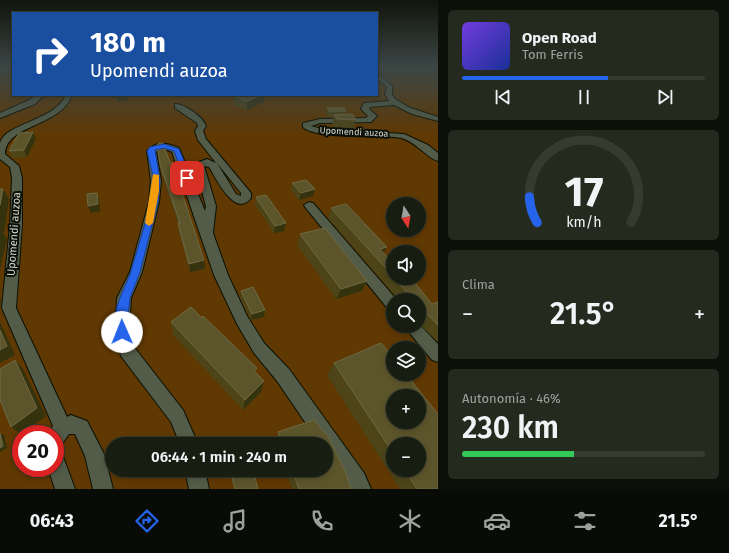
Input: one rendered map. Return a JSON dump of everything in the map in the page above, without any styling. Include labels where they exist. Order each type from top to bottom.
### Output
[{"type":"lane","points":[[388,91],[389,98],[395,103]]},
{"type":"lane","points":[[0,116],[32,102],[40,96]]},
{"type":"lane","name":"Upomendi auzoa","points":[[56,425],[9,308],[11,269],[16,225],[17,178],[14,166],[1,155],[2,146],[10,136],[57,111],[65,103],[68,96]]},
{"type":"lane","name":"Upomendi auzoa","points":[[438,119],[395,103],[367,105],[365,109],[373,116],[368,120],[320,121],[306,125],[310,129],[322,131],[404,136],[426,146],[438,158]]},
{"type":"lane","points":[[178,106],[201,122],[202,126],[199,131],[202,140],[246,193],[246,198],[242,200],[235,199],[213,166],[207,162],[199,164],[211,206],[208,234]]},
{"type":"lane","points":[[186,437],[177,416],[128,352],[122,332],[124,298],[136,272],[154,202],[156,181],[151,151],[164,146],[176,150],[208,234],[221,275],[242,320],[259,348],[283,375],[357,480],[361,489]]},
{"type":"lane","points":[[308,205],[386,297]]},
{"type":"lane","points":[[418,333],[438,355]]},
{"type":"lane","name":"Upomendi auzoa","points":[[64,429],[71,424],[81,427],[94,454],[103,489]]},
{"type":"lane","points":[[61,477],[65,489]]},
{"type":"lane","points":[[196,477],[199,489]]},
{"type":"shaded area","points":[[0,91],[12,91],[12,96],[378,96],[378,91],[438,91],[438,489],[0,489]]},
{"type":"building","points":[[234,96],[259,96],[247,101]]},
{"type":"building","points":[[327,108],[344,108],[346,111],[329,111]]},
{"type":"building","points":[[352,114],[356,120],[337,119],[334,115]]},
{"type":"building","points":[[33,132],[24,150],[9,151],[19,133]]},
{"type":"building","points":[[159,143],[163,143],[170,163],[172,162],[204,260],[189,264],[178,223],[180,223],[160,164],[157,145]]},
{"type":"building","points":[[306,180],[315,189],[301,193],[292,183]]},
{"type":"building","points":[[0,189],[3,189],[0,205]]},
{"type":"building","points":[[97,193],[98,204],[88,206],[87,194]]},
{"type":"building","points":[[266,195],[286,223],[275,226],[256,197]]},
{"type":"building","points":[[346,204],[386,246],[380,249],[386,256],[386,268],[331,208]]},
{"type":"building","points":[[325,228],[367,281],[341,289],[300,234]]},
{"type":"building","points":[[400,285],[417,285],[423,293],[407,293]]},
{"type":"building","points":[[253,287],[265,310],[252,314],[241,291]]},
{"type":"building","points":[[426,297],[432,304],[438,302],[438,325],[426,313]]},
{"type":"building","points":[[191,307],[202,318],[203,316],[257,368],[254,371],[264,381],[245,400],[171,322]]},
{"type":"building","points":[[0,330],[7,346],[0,350]]},
{"type":"building","points":[[381,343],[386,349],[386,381],[412,381],[418,389],[386,389],[386,429],[426,429],[426,399],[438,414],[438,489],[417,489],[409,477],[426,477],[426,437],[386,437],[386,442],[334,363]]},
{"type":"building","points":[[15,360],[37,408],[11,427],[0,400],[0,369]]},
{"type":"building","points":[[314,420],[328,437],[280,437],[278,432]]},
{"type":"building","points":[[0,433],[3,446],[0,448]]},
{"type":"building","points":[[333,446],[346,473],[351,489],[299,489],[295,477],[333,477]]},
{"type":"building","points":[[232,477],[255,477],[258,489],[235,489]]},
{"type":"slow traffic","points":[[149,223],[154,202],[156,181],[155,175]]},
{"type":"route","points":[[122,332],[124,298],[136,272],[154,202],[156,181],[151,151],[157,147],[164,146],[171,147],[176,150],[187,178]]}]
